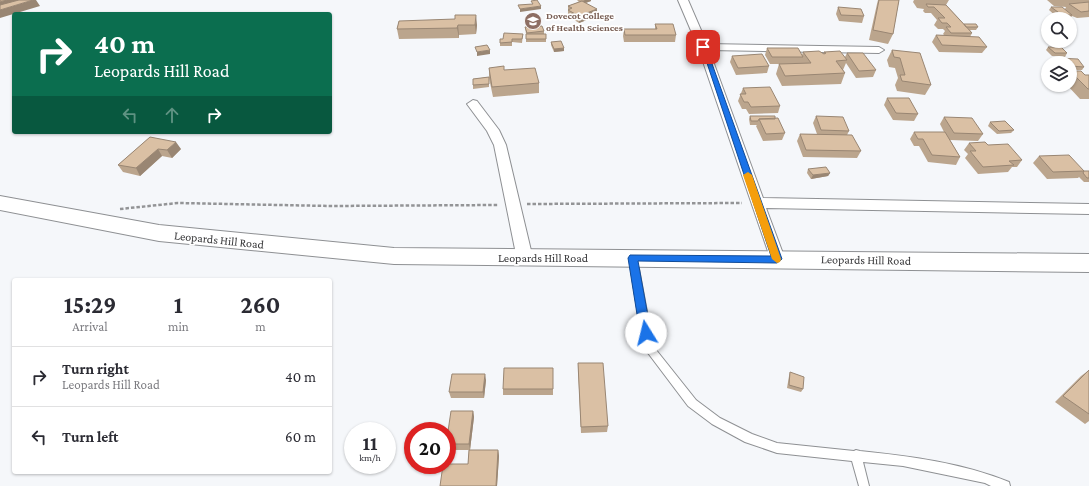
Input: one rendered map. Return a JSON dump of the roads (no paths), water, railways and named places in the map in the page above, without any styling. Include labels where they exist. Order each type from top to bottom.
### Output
[{"type":"main road","name":"Leopards Hill Road","points":[[0,203],[160,233],[206,239],[394,256],[1089,263]]},
{"type":"street","points":[[682,0],[703,47],[777,259]]},
{"type":"street","points":[[703,47],[879,50]]},
{"type":"street","points":[[473,104],[493,130],[500,145],[525,258]]},
{"type":"street","points":[[757,203],[1089,209]]},
{"type":"lane","points":[[633,258],[646,333],[653,353],[692,402],[716,421],[749,438],[777,448],[856,455],[934,466],[985,478],[1005,486]]},
{"type":"lane","points":[[856,455],[864,486]]},
{"type":"place","name":"Dovecot College of Health Sciences","points":[[533,21]]}]
